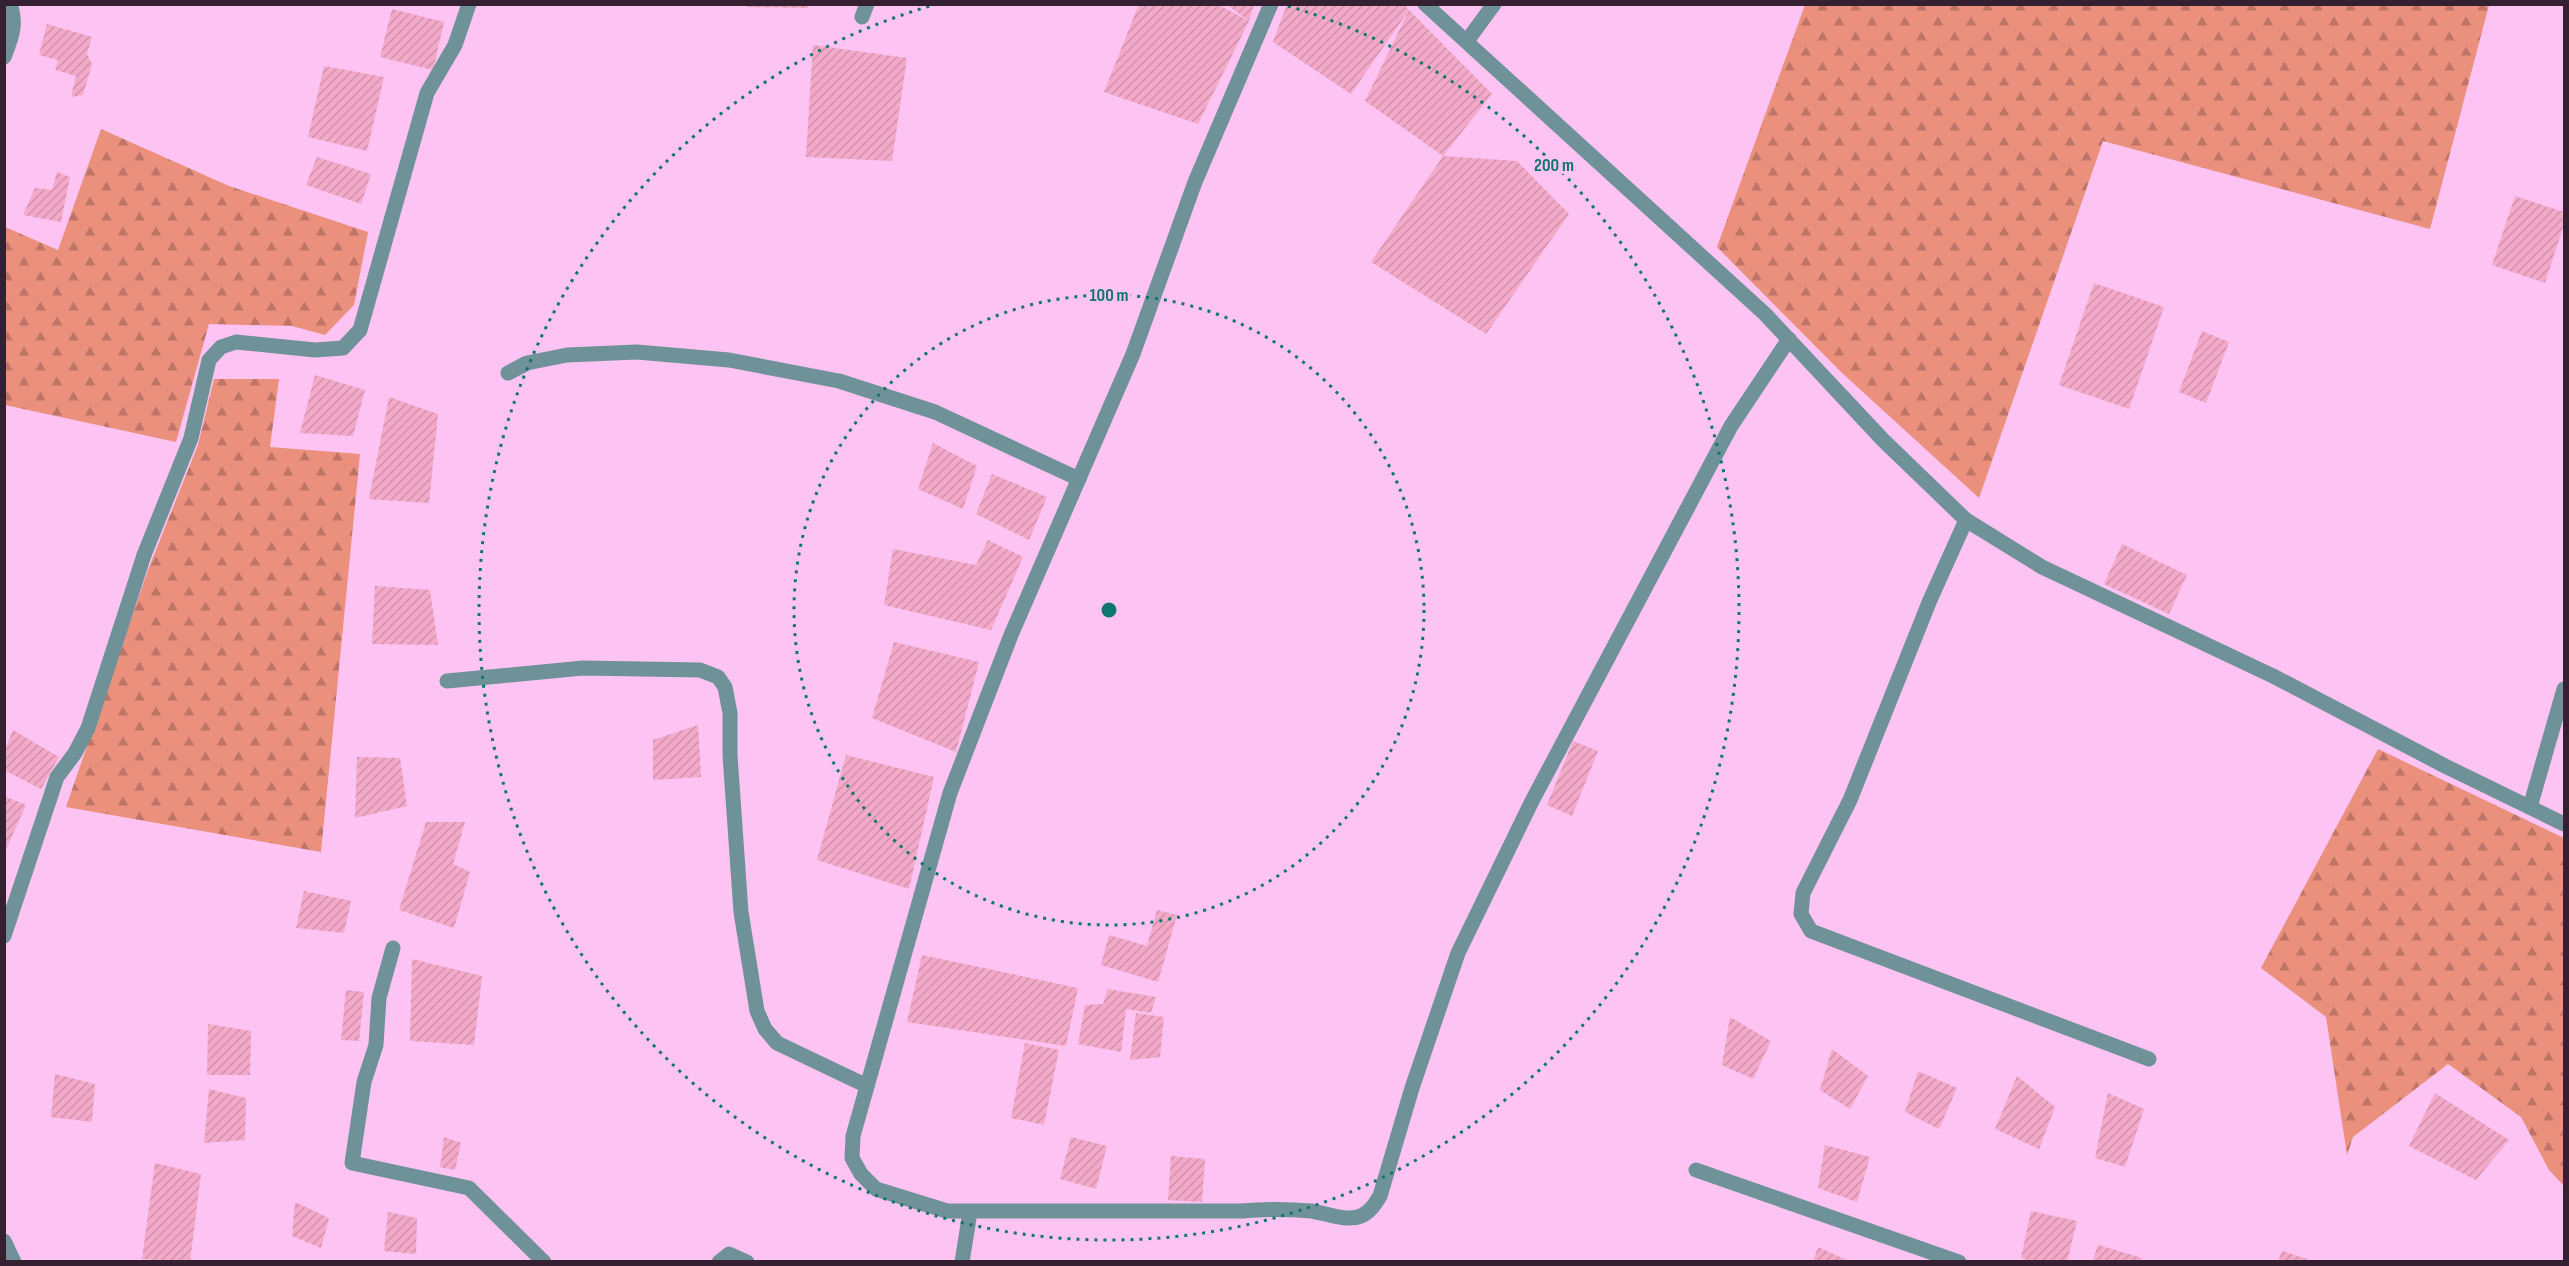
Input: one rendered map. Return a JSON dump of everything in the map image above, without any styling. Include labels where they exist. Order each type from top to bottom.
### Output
[{"type":"street","points":[[4,57],[14,30],[15,18],[10,4]]},
{"type":"street","points":[[4,936],[57,777],[75,753],[88,728],[144,555],[191,438],[209,360],[221,347],[236,342],[315,350],[343,348],[360,330],[427,93],[455,45],[469,4]]},
{"type":"street","points":[[1271,4],[1195,182],[1133,354],[1011,635],[950,793],[853,1136],[852,1158],[861,1174],[876,1189],[947,1211],[970,1212],[1270,1209],[1311,1211],[1351,1218],[1360,1217],[1371,1210],[1380,1196],[1412,1088],[1463,943],[1532,801],[1731,426],[1789,339]]},
{"type":"street","points":[[1425,4],[1765,314],[1883,440],[1966,520],[2042,567],[2273,676],[2445,766],[2565,824]]},
{"type":"street","points":[[1467,40],[1494,4]]},
{"type":"street","points":[[508,373],[527,363],[567,355],[637,352],[729,360],[839,381],[934,412],[1079,479]]},
{"type":"street","points":[[1966,520],[1930,600],[1851,800],[1803,893],[1801,914],[1811,931],[2149,1059]]},
{"type":"street","points":[[447,681],[583,668],[700,670],[718,677],[725,687],[730,713],[730,755],[741,912],[757,1011],[765,1029],[777,1043],[867,1086]]},
{"type":"street","points":[[2530,807],[2565,689]]},
{"type":"street","points":[[393,948],[379,998],[376,1045],[364,1082],[352,1163],[469,1188],[544,1262]]},
{"type":"street","points":[[1696,1170],[1959,1262]]},
{"type":"street","points":[[962,1262],[970,1212]]},
{"type":"street","points":[[4,1242],[14,1262]]},
{"type":"street","points":[[718,1262],[729,1254],[747,1262]]},
{"type":"green space","points":[[1805,4],[2489,5],[2430,229],[2103,141],[1979,498],[1841,372],[1717,247]]},
{"type":"green space","points":[[101,129],[229,186],[368,232],[354,305],[325,335],[292,326],[209,324],[176,442],[5,405],[5,227],[58,250]]},
{"type":"green space","points":[[214,379],[279,379],[270,447],[360,454],[321,852],[66,807],[148,570],[198,445]]},
{"type":"green space","points":[[2378,749],[2564,838],[2564,1186],[2549,1170],[2521,1117],[2448,1064],[2353,1137],[2347,1155],[2326,1017],[2261,968]]},
{"type":"building","points":[[747,4],[808,4],[808,8],[747,7]]},
{"type":"building","points":[[1139,4],[1217,4],[1249,21],[1198,124],[1104,92]]},
{"type":"building","points":[[1226,4],[1254,4],[1249,21]]},
{"type":"building","points":[[1287,4],[1403,4],[1409,10],[1351,94],[1273,42]]},
{"type":"building","points":[[392,9],[444,22],[433,70],[380,57]]},
{"type":"building","points":[[1409,10],[1492,94],[1443,156],[1365,101]]},
{"type":"building","points":[[47,24],[92,37],[87,54],[92,64],[83,95],[71,97],[76,76],[55,70],[58,60],[39,55]]},
{"type":"building","points":[[813,45],[907,58],[892,161],[806,157]]},
{"type":"building","points":[[324,66],[384,77],[367,151],[308,137]]},
{"type":"building","points":[[1443,156],[1517,161],[1569,214],[1486,334],[1371,262]]},
{"type":"building","points":[[317,157],[371,174],[361,204],[306,185]]},
{"type":"building","points":[[57,172],[70,177],[61,222],[23,215],[35,188],[52,190]]},
{"type":"building","points":[[2515,196],[2564,212],[2564,224],[2545,283],[2492,265]]},
{"type":"building","points":[[2094,283],[2164,307],[2129,409],[2059,385]]},
{"type":"building","points":[[2202,331],[2229,342],[2206,403],[2179,392]]},
{"type":"building","points":[[315,375],[365,390],[353,436],[300,433]]},
{"type":"building","points":[[389,397],[438,414],[429,503],[369,499]]},
{"type":"building","points":[[933,443],[977,466],[963,509],[918,489]]},
{"type":"building","points":[[992,474],[1047,497],[1029,540],[976,514]]},
{"type":"building","points":[[988,540],[1023,557],[991,630],[884,605],[893,549],[976,565]]},
{"type":"building","points":[[2122,544],[2187,575],[2169,614],[2104,584]]},
{"type":"building","points":[[375,586],[430,590],[438,645],[372,644]]},
{"type":"building","points":[[894,642],[979,662],[956,752],[872,718]]},
{"type":"building","points":[[698,725],[701,777],[653,780],[653,740]]},
{"type":"building","points":[[13,730],[59,757],[41,789],[4,770],[4,752]]},
{"type":"building","points":[[1573,741],[1598,751],[1572,816],[1547,805]]},
{"type":"building","points":[[846,755],[934,777],[909,889],[817,860]]},
{"type":"building","points":[[357,757],[400,758],[407,806],[355,818]]},
{"type":"building","points":[[4,796],[26,805],[4,854]]},
{"type":"building","points":[[426,822],[465,822],[453,864],[470,872],[454,928],[399,910]]},
{"type":"building","points":[[304,891],[351,901],[344,933],[296,928]]},
{"type":"building","points":[[1157,910],[1177,915],[1158,982],[1101,965],[1109,935],[1147,946]]},
{"type":"building","points":[[922,955],[1078,988],[1066,1046],[907,1022]]},
{"type":"building","points":[[412,959],[482,976],[474,1045],[410,1041]]},
{"type":"building","points":[[1108,989],[1156,997],[1151,1013],[1126,1009],[1121,1052],[1078,1044],[1085,1005],[1103,1004]]},
{"type":"building","points":[[346,990],[364,992],[359,1041],[341,1040]]},
{"type":"building","points":[[1136,1013],[1164,1017],[1160,1057],[1130,1060]]},
{"type":"building","points":[[1730,1017],[1771,1041],[1753,1079],[1722,1065]]},
{"type":"building","points":[[208,1024],[251,1031],[250,1075],[207,1075]]},
{"type":"building","points":[[1025,1043],[1059,1050],[1044,1125],[1011,1118]]},
{"type":"building","points":[[1832,1049],[1868,1076],[1850,1109],[1820,1090]]},
{"type":"building","points":[[1918,1071],[1957,1088],[1939,1129],[1905,1112]]},
{"type":"building","points":[[55,1074],[95,1084],[92,1122],[51,1117]]},
{"type":"building","points":[[2017,1076],[2055,1107],[2039,1149],[1995,1129]]},
{"type":"building","points":[[209,1089],[246,1098],[245,1140],[204,1143]]},
{"type":"building","points":[[2108,1093],[2144,1109],[2125,1167],[2095,1158]]},
{"type":"building","points":[[2435,1093],[2509,1140],[2476,1180],[2409,1146]]},
{"type":"building","points":[[444,1137],[461,1143],[455,1170],[440,1167]]},
{"type":"building","points":[[1071,1137],[1107,1146],[1096,1189],[1060,1179]]},
{"type":"building","points":[[1825,1145],[1870,1157],[1857,1202],[1818,1188]]},
{"type":"building","points":[[1171,1156],[1205,1159],[1202,1202],[1168,1200]]},
{"type":"building","points":[[155,1163],[201,1174],[190,1262],[142,1259]]},
{"type":"building","points":[[295,1202],[329,1218],[321,1248],[292,1236]]},
{"type":"building","points":[[2031,1211],[2077,1221],[2067,1262],[2034,1262],[2021,1258]]},
{"type":"building","points":[[388,1212],[417,1218],[416,1254],[384,1251]]},
{"type":"building","points":[[2098,1245],[2142,1258],[2141,1262],[2092,1262]]},
{"type":"building","points":[[1818,1247],[1851,1262],[1813,1262]]},
{"type":"building","points":[[2282,1251],[2313,1261],[2313,1262],[2278,1262]]}]
